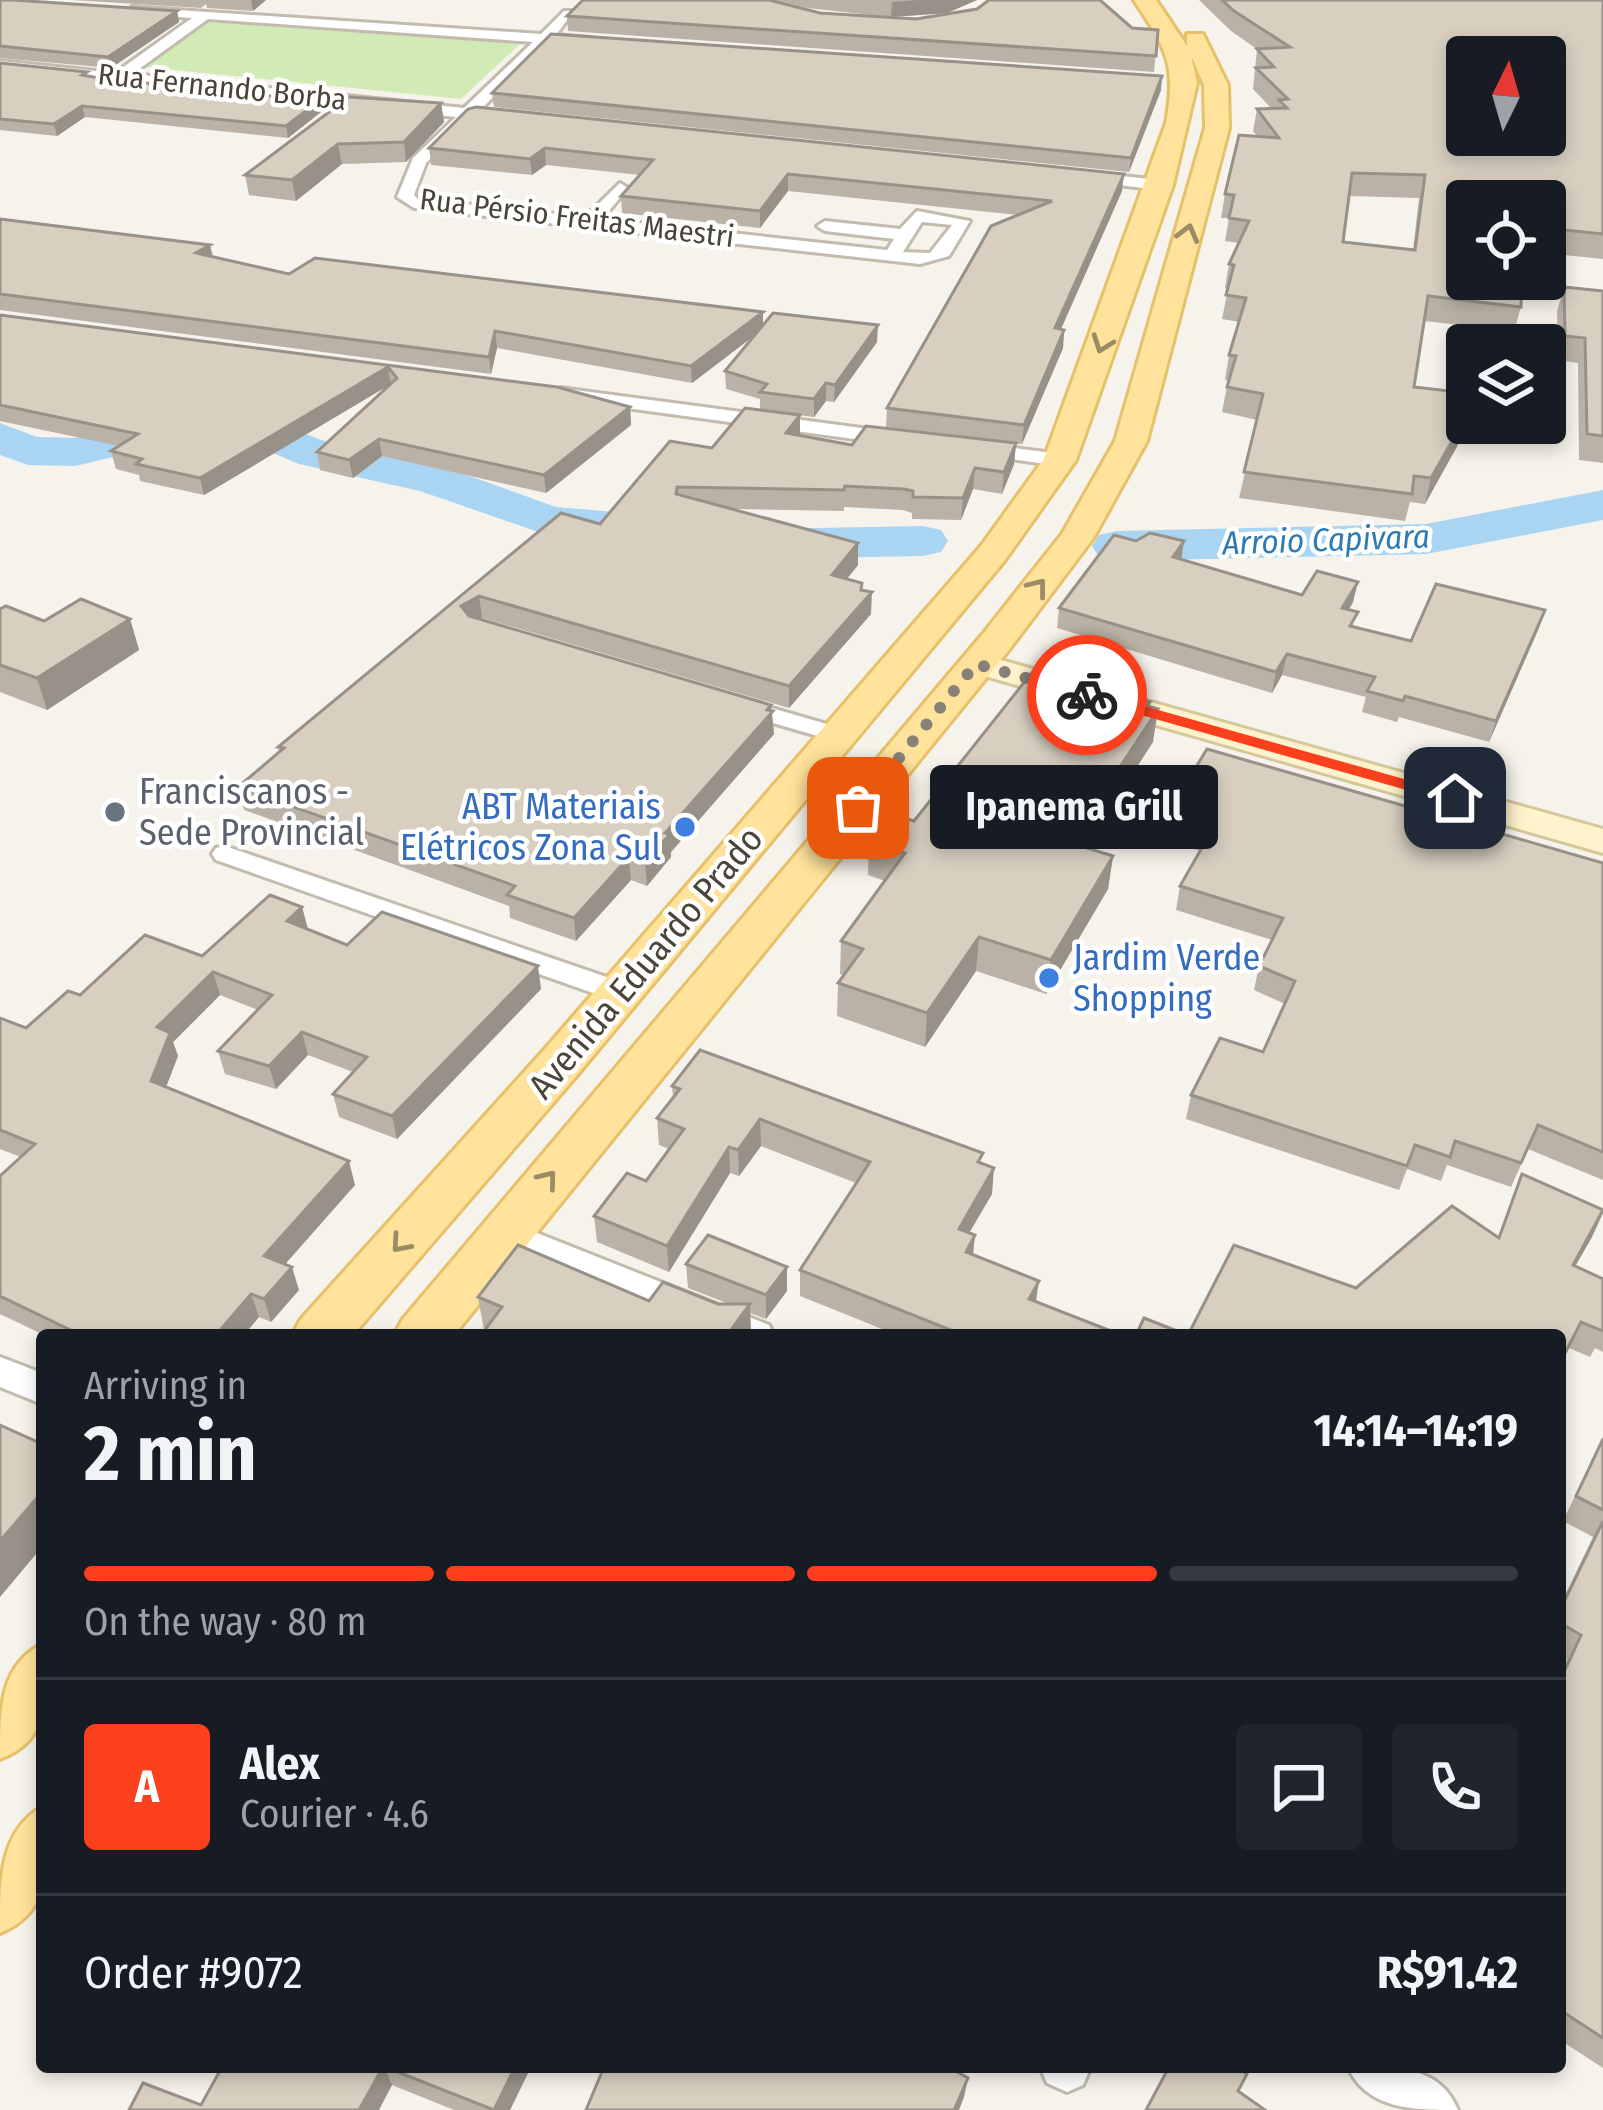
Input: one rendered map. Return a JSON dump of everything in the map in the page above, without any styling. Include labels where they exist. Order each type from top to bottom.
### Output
[{"type":"main road","name":"Avenida Eduardo Prado","points":[[325,1329],[561,1062],[993,553],[1060,460],[1160,185],[1179,51],[1144,0]]},
{"type":"main road","name":"Avenida Eduardo Prado","points":[[427,1329],[986,653],[1077,537],[1131,441],[1217,128],[1216,85],[1207,59],[1170,0]]},
{"type":"main road","points":[[893,667],[944,647],[986,653]]},
{"type":"main road","points":[[561,1062],[544,1098],[547,1109],[580,1139]]},
{"type":"main road","points":[[0,1728],[36,1682]]},
{"type":"main road","points":[[0,1898],[36,1849]]},
{"type":"street","points":[[114,8],[592,41]]},
{"type":"street","points":[[120,76],[205,14]]},
{"type":"street","name":"Rua Pérsio Freitas Maestri","points":[[569,14],[419,161],[405,196],[414,203],[941,259],[962,220],[917,215],[904,236]]},
{"type":"street","name":"Rua Fernando Borba","points":[[0,65],[515,118]]},
{"type":"street","points":[[1056,175],[1160,185]]},
{"type":"street","points":[[590,221],[620,188]]},
{"type":"street","points":[[825,226],[904,236],[892,256]]},
{"type":"street","points":[[542,392],[919,441]]},
{"type":"street","points":[[942,444],[1060,460]]},
{"type":"street","points":[[986,653],[1304,743],[1603,841]]},
{"type":"street","points":[[704,695],[838,735]]},
{"type":"street","points":[[1304,743],[1603,813]]},
{"type":"street","points":[[224,854],[620,992]]},
{"type":"street","points":[[504,1233],[743,1329]]},
{"type":"street","points":[[0,1370],[36,1386]]},
{"type":"street","points":[[1381,2073],[1435,2110]]},
{"type":"green space","points":[[208,21],[520,44],[461,99],[145,67]]},
{"type":"building","points":[[0,0],[177,11],[108,57],[0,46]]},
{"type":"building","points":[[583,0],[769,0],[820,13],[916,19],[977,9],[989,0],[1100,0],[1132,28],[1158,30],[1156,56],[567,16]]},
{"type":"building","points":[[1222,0],[1603,0],[1603,234],[1566,230],[1566,180],[1446,180],[1446,298],[1428,296],[1414,387],[1446,391],[1446,444],[1450,444],[1431,478],[1414,476],[1412,494],[1244,472],[1263,394],[1227,387],[1236,356],[1229,355],[1246,298],[1226,295],[1234,265],[1229,264],[1249,221],[1229,218],[1234,195],[1225,194],[1239,135],[1279,138],[1257,109],[1287,108],[1279,100],[1288,99],[1256,68],[1274,67],[1257,49],[1290,47]],"holes":[[[1352,173],[1425,175],[1415,250],[1343,242]]]},
{"type":"building","points":[[551,34],[1162,76],[1131,158],[492,93]]},
{"type":"building","points":[[0,63],[319,101],[286,126],[82,106],[54,124],[0,119]]},
{"type":"building","points":[[349,97],[441,103],[404,142],[338,144],[292,180],[245,175]]},
{"type":"building","points":[[468,109],[1124,174],[1055,328],[1064,330],[1024,425],[887,408],[991,226],[1052,201],[788,174],[760,211],[621,196],[653,160],[545,148],[530,159],[429,148]]},
{"type":"building","points":[[0,219],[210,245],[196,253],[289,274],[315,258],[763,312],[691,366],[495,331],[489,357],[0,294]]},
{"type":"building","points":[[1566,287],[1603,291],[1603,436],[1587,434],[1585,338],[1566,336]]},
{"type":"building","points":[[1462,300],[1521,300],[1521,307]]},
{"type":"building","points":[[773,313],[878,325],[835,385],[826,383],[814,399],[760,392],[767,384],[725,371]]},
{"type":"building","points":[[0,315],[557,387],[630,407],[544,475],[379,439],[349,460],[317,452],[397,378],[388,367],[200,478],[136,464],[142,459],[111,451],[138,434],[0,405]]},
{"type":"building","points":[[745,408],[800,415],[786,433],[852,445],[866,426],[1016,443],[1004,472],[975,468],[963,498],[913,497],[913,491],[904,489],[845,486],[844,490],[677,487],[676,494],[858,543],[832,575],[862,583],[861,590],[872,592],[789,686],[479,596],[461,606],[469,616],[771,705],[767,710],[773,711],[665,833],[670,834],[645,863],[629,857],[574,918],[507,895],[515,886],[238,787],[284,748],[278,747],[561,513],[600,524],[670,441],[712,448]]},
{"type":"building","points":[[1150,533],[1184,541],[1173,557],[1302,595],[1317,571],[1358,582],[1342,608],[1358,612],[1350,626],[1411,641],[1436,584],[1545,610],[1496,721],[1405,696],[1403,701],[1367,691],[1375,677],[1287,654],[1276,672],[1059,608],[1114,535],[1136,541]]},
{"type":"building","points":[[81,599],[130,619],[37,678],[0,665],[0,609],[6,606],[44,621]]},
{"type":"building","points":[[1034,670],[1150,702],[1147,706],[1158,709],[1070,843],[1113,856],[1051,960],[979,937],[927,1013],[838,983],[863,949],[841,941],[905,853],[869,842],[891,814],[914,821]]},
{"type":"building","points":[[1207,749],[1603,863],[1603,1152],[1538,1125],[1521,1163],[1455,1141],[1450,1157],[1415,1145],[1407,1166],[1191,1095],[1220,1038],[1263,1052],[1295,981],[1259,966],[1283,918],[1180,886],[1212,830],[1167,814]]},
{"type":"building","points":[[270,895],[302,907],[287,921],[347,945],[382,912],[538,966],[392,1116],[333,1094],[367,1057],[302,1032],[269,1066],[218,1051],[272,995],[213,972],[157,1027],[170,1033],[151,1081],[349,1161],[264,1256],[292,1267],[264,1299],[251,1294],[221,1329],[69,1329],[0,1296],[0,1176],[35,1144],[0,1130],[0,1018],[26,1028],[68,991],[80,995],[145,935],[202,956]]},
{"type":"building","points":[[700,1050],[983,1153],[978,1162],[994,1168],[959,1229],[975,1235],[966,1252],[1039,1281],[1029,1299],[1106,1329],[948,1329],[800,1270],[870,1162],[760,1119],[738,1150],[729,1147],[667,1246],[594,1216],[627,1173],[646,1181],[684,1129],[657,1118],[680,1089],[672,1086]]},
{"type":"building","points":[[1522,1174],[1603,1210],[1573,1265],[1603,1279],[1603,1331],[1581,1322],[1566,1351],[1566,1329],[1191,1329],[1234,1245],[1356,1288],[1452,1206],[1499,1238]]},
{"type":"building","points":[[708,1235],[787,1267],[766,1295],[686,1264]]},
{"type":"building","points":[[518,1245],[649,1301],[663,1282],[718,1304],[750,1304],[732,1329],[486,1329],[502,1307],[478,1297]]},
{"type":"building","points":[[1144,1318],[1172,1329],[1139,1329]]},
{"type":"building","points":[[0,1425],[36,1441],[36,1499],[0,1541]]},
{"type":"building","points":[[1603,1439],[1603,1510],[1576,1496]]},
{"type":"building","points":[[1603,1521],[1603,2038],[1566,2014],[1566,1668],[1581,1635],[1566,1626],[1566,1598]]},
{"type":"building","points":[[219,2073],[380,2073],[359,2110],[129,2110],[143,2083],[201,2105]]},
{"type":"building","points":[[400,2073],[512,2073],[494,2110]]},
{"type":"building","points":[[601,2073],[959,2073],[968,2078],[954,2110],[586,2110]]},
{"type":"building","points":[[1166,2073],[1245,2073],[1238,2091],[1265,2110],[1146,2110]]},
{"type":"waterway","name":"Arroio Capivara","points":[[0,437],[28,451],[75,452],[147,435],[268,434],[316,454],[433,479],[550,521],[643,527]]},
{"type":"waterway","name":"Arroio Capivara","points":[[1117,546],[1426,539],[1603,505]]},
{"type":"waterway","name":"Arroio Capivara","points":[[760,544],[923,541]]},
{"type":"way so far","points":[[858,808],[976,664],[1087,695]]},
{"type":"place","name":"Ipanema Grill","points":[[858,808]]},
{"type":"place","name":"Franciscanos - Sede Provincial","points":[[115,812]]},
{"type":"place","name":"ABT Materiais Elétricos Zona Sul","points":[[685,827]]},
{"type":"place","name":"Jardim Verde Shopping","points":[[1049,978]]},
{"type":"route","points":[[1087,695],[1455,798]]}]
